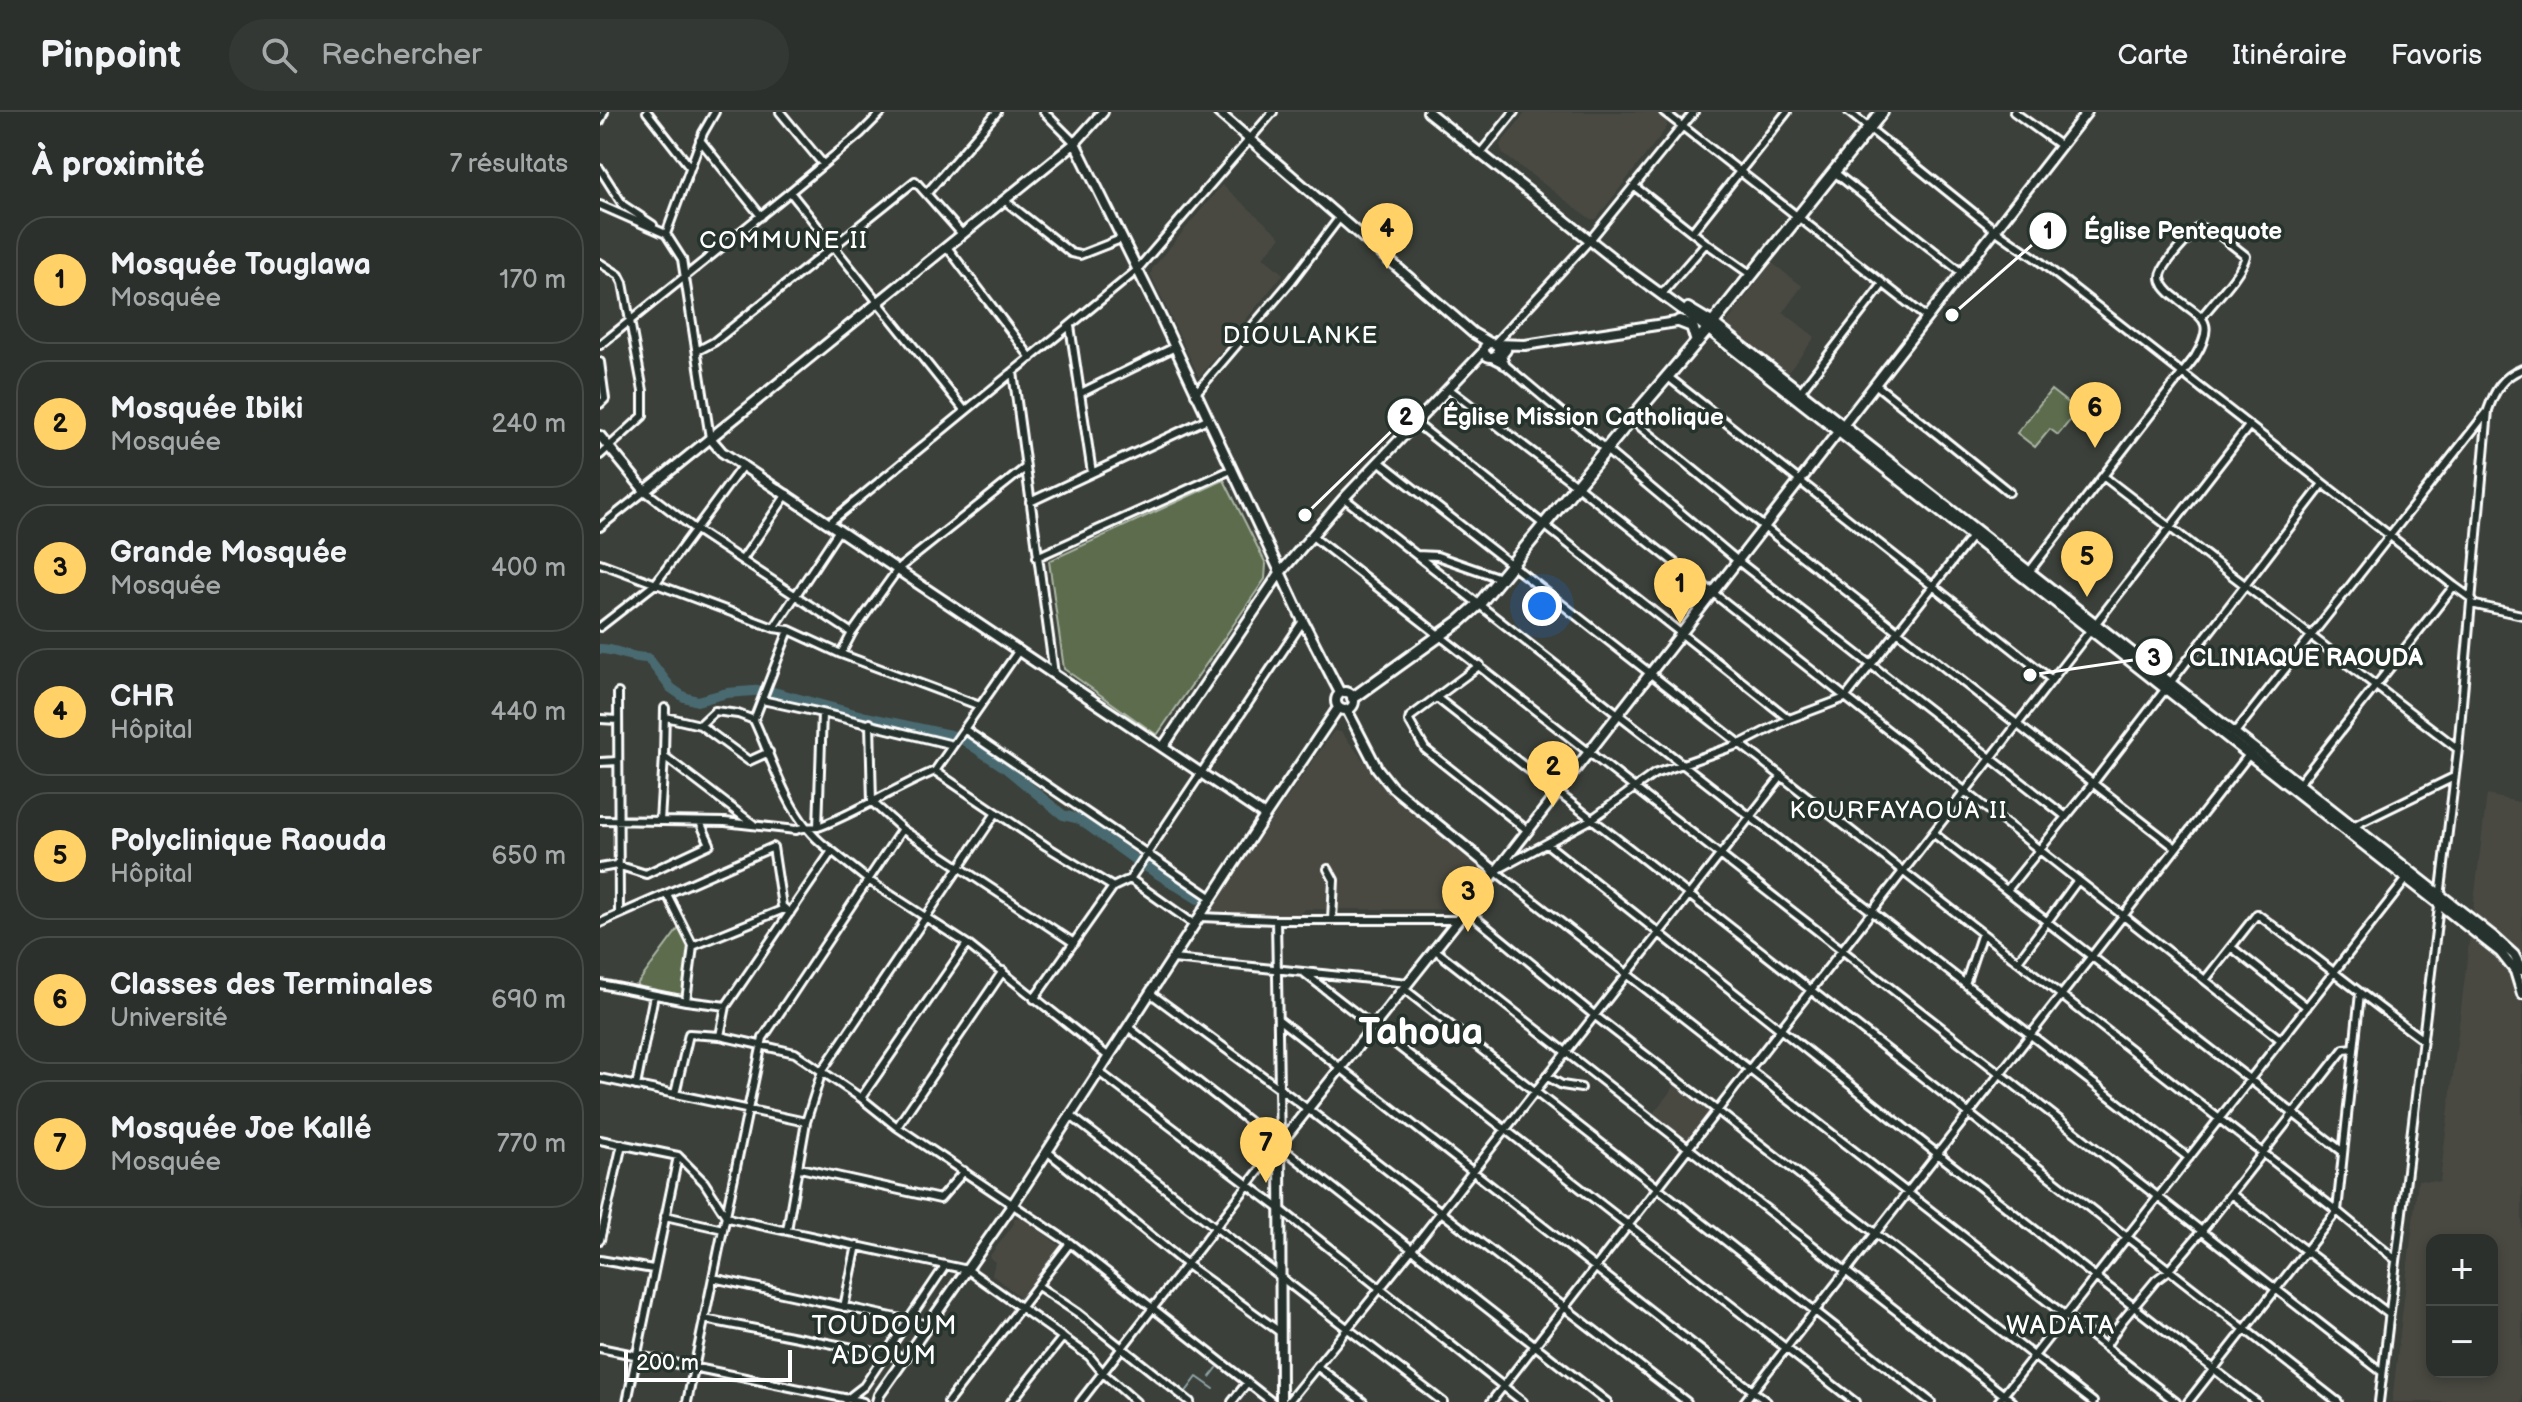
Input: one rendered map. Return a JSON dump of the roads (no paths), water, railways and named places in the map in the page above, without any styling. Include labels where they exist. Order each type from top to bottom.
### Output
[{"type":"main road","points":[[1353,698],[1442,635],[1480,603],[1694,343],[1746,271],[1834,172],[1867,126],[1873,112]]},
{"type":"main road","points":[[1706,323],[1867,126],[1882,112]]},
{"type":"main road","points":[[1679,321],[1692,326],[1694,343]]},
{"type":"street","points":[[600,121],[604,112]]},
{"type":"street","points":[[647,112],[690,167]]},
{"type":"street","points":[[666,234],[700,140],[715,112]]},
{"type":"street","points":[[780,112],[823,164]]},
{"type":"street","points":[[600,345],[685,279],[860,134],[882,112]]},
{"type":"street","points":[[927,193],[997,112]]},
{"type":"street","points":[[1044,112],[1075,143],[1340,693]]},
{"type":"street","points":[[600,527],[1075,143],[1103,112]]},
{"type":"street","points":[[1218,112],[1501,356],[1504,364],[1604,451],[1738,561],[2065,816]]},
{"type":"street","points":[[829,523],[1136,271],[1273,112]]},
{"type":"street","points":[[1428,112],[1662,294],[1800,392],[1840,429]]},
{"type":"street","points":[[1435,112],[1482,152]]},
{"type":"street","points":[[1482,152],[1514,112]]},
{"type":"street","points":[[1664,112],[1927,318]]},
{"type":"street","points":[[1163,747],[1280,573],[1344,498],[1475,361],[1492,350],[1591,238],[1694,112]]},
{"type":"street","points":[[1692,232],[1787,112]]},
{"type":"street","points":[[1849,112],[1995,230],[2471,601],[2522,615]]},
{"type":"street","points":[[2014,112],[2061,146]]},
{"type":"street","points":[[1080,1402],[2087,112]]},
{"type":"street","points":[[700,140],[761,216]]},
{"type":"street","points":[[600,169],[623,205],[666,234],[682,259],[710,438],[722,452],[1265,816]]},
{"type":"street","points":[[1834,172],[1962,273]]},
{"type":"street","points":[[697,351],[714,342],[915,181],[962,234]]},
{"type":"street","points":[[1634,186],[1746,271]]},
{"type":"street","points":[[790,192],[965,411]]},
{"type":"street","points":[[1004,200],[1071,253],[1080,255],[1121,239]]},
{"type":"street","points":[[600,205],[666,234]]},
{"type":"street","points":[[1195,394],[1292,280],[1340,217]]},
{"type":"street","points":[[2026,575],[2195,357],[2208,329],[2206,322],[2180,302],[2164,288],[2161,277],[2165,266],[2199,227],[2217,233],[2246,256],[2245,262],[2201,318]]},
{"type":"street","points":[[1662,294],[1706,243]]},
{"type":"street","points":[[947,247],[1031,358]]},
{"type":"street","points":[[600,263],[619,275],[623,283],[643,391],[643,416],[600,455]]},
{"type":"street","points":[[1800,392],[1883,284]]},
{"type":"street","points":[[1662,294],[1706,323],[2296,788],[2440,900],[2504,945],[2522,970]]},
{"type":"street","points":[[1492,350],[1679,321],[1706,323]]},
{"type":"street","points":[[1070,326],[1092,473]]},
{"type":"street","points":[[1081,393],[1173,348]]},
{"type":"street","points":[[600,362],[605,399],[600,404]]},
{"type":"street","points":[[2232,736],[2488,410],[2500,384],[2510,374],[2522,369]]},
{"type":"street","points":[[1013,372],[1054,674]]},
{"type":"street","points":[[1667,376],[2052,680]]},
{"type":"street","points":[[1875,384],[2009,492]]},
{"type":"street","points":[[1449,389],[1576,485],[2281,1040]]},
{"type":"street","points":[[2379,1402],[2458,749],[2488,410]]},
{"type":"street","points":[[1030,502],[1207,419]]},
{"type":"street","points":[[1631,419],[1764,527],[2176,848]]},
{"type":"street","points":[[1417,424],[1789,719]]},
{"type":"street","points":[[1491,1402],[2249,426]]},
{"type":"street","points":[[600,436],[645,491],[696,530],[852,633]]},
{"type":"street","points":[[1380,462],[2396,1260]]},
{"type":"street","points":[[600,627],[655,584],[743,465]]},
{"type":"street","points":[[841,654],[852,633],[898,569],[1025,468]]},
{"type":"street","points":[[1037,557],[1231,470]]},
{"type":"street","points":[[2103,476],[2458,749]]},
{"type":"street","points":[[2007,890],[2323,484]]},
{"type":"street","points":[[742,560],[787,494]]},
{"type":"street","points":[[1344,498],[2189,1158]]},
{"type":"street","points":[[774,628],[839,530]]},
{"type":"street","points":[[1495,871],[1592,819],[1654,774],[1740,744],[1789,719],[1845,698],[1974,534]]},
{"type":"street","points":[[1312,536],[2382,1372]]},
{"type":"street","points":[[1417,555],[1437,556],[1500,578]]},
{"type":"street","points":[[600,563],[774,628],[789,630],[841,654],[980,706]]},
{"type":"street","points":[[2296,788],[2454,586]]},
{"type":"street","points":[[1034,999],[1113,887],[1130,879],[1303,621]]},
{"type":"street","points":[[754,720],[789,630]]},
{"type":"street","points":[[600,820],[700,822],[796,830],[818,827],[900,785],[935,771],[1019,650]]},
{"type":"street","points":[[1480,665],[1410,717],[1409,721],[1425,749],[1527,830]]},
{"type":"street","points":[[877,1402],[1048,1152],[1265,816],[1343,709],[1353,704],[1353,698],[1346,692],[1340,693],[1335,700],[1343,709],[1377,768],[1392,787],[1906,1194],[2176,1402]]},
{"type":"street","points":[[618,693],[619,914]]},
{"type":"street","points":[[1437,698],[2338,1402]]},
{"type":"street","points":[[762,700],[953,745]]},
{"type":"street","points":[[660,821],[665,708]]},
{"type":"street","points":[[700,725],[715,711],[754,720],[804,827],[817,841],[868,880],[967,944],[1109,1057]]},
{"type":"street","points":[[818,827],[822,713]]},
{"type":"street","points":[[666,717],[700,725],[749,761],[769,752]]},
{"type":"street","points":[[600,719],[618,720]]},
{"type":"street","points":[[870,723],[872,802],[902,829],[1074,943]]},
{"type":"street","points":[[964,729],[1212,898]]},
{"type":"street","points":[[1744,1402],[2251,752]]},
{"type":"street","points":[[664,756],[756,826]]},
{"type":"street","points":[[600,762],[618,761]]},
{"type":"street","points":[[935,771],[1113,887]]},
{"type":"street","points":[[1288,1402],[1442,1211],[1782,776]]},
{"type":"street","points":[[2348,828],[2454,777]]},
{"type":"street","points":[[787,1230],[806,1122],[822,1071],[996,813]]},
{"type":"street","points":[[600,868],[617,865],[646,874],[710,844],[700,822]]},
{"type":"street","points":[[687,1402],[763,1038],[902,829]]},
{"type":"street","points":[[1933,833],[2343,1152]]},
{"type":"street","points":[[600,923],[773,844],[787,911]]},
{"type":"street","points":[[1547,844],[1937,1154],[2256,1402]]},
{"type":"street","points":[[720,1036],[726,1006],[787,911],[832,851]]},
{"type":"street","points":[[1328,869],[1334,880],[1332,920]]},
{"type":"street","points":[[1998,1402],[2409,876]]},
{"type":"street","points":[[1130,879],[1197,921],[1458,920]]},
{"type":"street","points":[[2018,961],[2078,880]]},
{"type":"street","points":[[667,894],[693,946],[686,1001]]},
{"type":"street","points":[[2440,900],[2500,952],[2515,971],[2522,994]]},
{"type":"street","points":[[1466,910],[1594,1015],[2093,1402]]},
{"type":"street","points":[[693,946],[787,911]]},
{"type":"street","points":[[2205,980],[2257,914],[2423,1040]]},
{"type":"street","points":[[1276,920],[1281,1402]]},
{"type":"street","points":[[1965,984],[1982,933]]},
{"type":"street","points":[[861,1098],[967,944]]},
{"type":"street","points":[[2231,947],[2307,1007]]},
{"type":"street","points":[[1434,949],[2013,1402]]},
{"type":"street","points":[[1173,959],[1277,968],[1405,986],[1931,1402]]},
{"type":"street","points":[[897,1127],[1003,971]]},
{"type":"street","points":[[1303,972],[1855,1402]]},
{"type":"street","points":[[600,984],[726,1006]]},
{"type":"street","points":[[1150,993],[1442,1211],[1687,1402]]},
{"type":"street","points":[[2188,1402],[2337,1211],[2360,993]]},
{"type":"street","points":[[636,1086],[654,995]]},
{"type":"street","points":[[1278,1019],[1767,1402]]},
{"type":"street","points":[[1128,1027],[1607,1402]]},
{"type":"street","points":[[675,1094],[689,1034],[720,1036],[795,1053],[897,1127],[1070,1243],[1272,1402]]},
{"type":"street","points":[[2105,1347],[2156,1280],[2168,1271],[2201,1232],[2344,1049],[2354,1048]]},
{"type":"street","points":[[1099,1072],[1280,1209],[1523,1402]]},
{"type":"street","points":[[1546,1076],[1562,1085],[1581,1088]]},
{"type":"street","points":[[600,1078],[806,1122]]},
{"type":"street","points":[[1071,1116],[1443,1402]]},
{"type":"street","points":[[600,1140],[678,1156],[704,1182],[726,1216],[968,1270],[1089,1356],[1136,1402]]},
{"type":"street","points":[[600,1240],[622,1144]]},
{"type":"street","points":[[1048,1152],[1187,1265],[1280,1332]]},
{"type":"street","points":[[627,1402],[678,1156]]},
{"type":"street","points":[[800,1168],[940,1199],[964,1171]]},
{"type":"street","points":[[2231,1194],[2389,1314]]},
{"type":"street","points":[[665,1216],[723,1229]]},
{"type":"street","points":[[951,1401],[1070,1243]]},
{"type":"street","points":[[844,1307],[857,1245]]},
{"type":"street","points":[[600,1260],[653,1269]]},
{"type":"street","points":[[845,1401],[864,1386],[945,1266]]},
{"type":"street","points":[[713,1278],[929,1325]]},
{"type":"street","points":[[1038,1286],[1190,1402]]},
{"type":"street","points":[[704,1319],[905,1358]]},
{"type":"street","points":[[1011,1402],[1063,1337]]},
{"type":"street","points":[[600,1348],[845,1401],[863,1402]]},
{"type":"street","points":[[1318,1367],[1363,1402]]},
{"type":"street","points":[[1232,1402],[1247,1383]]},
{"type":"street","points":[[1173,1402],[1179,1394]]},
{"type":"waterway","points":[[600,649],[648,658],[671,688],[697,701],[727,693],[766,690],[866,717],[959,737],[1003,766],[1063,815],[1079,819],[1134,859],[1198,899]]},
{"type":"waterway","points":[[1210,1377],[1217,1368]]},
{"type":"waterway","points":[[1185,1393],[1197,1377],[1214,1389]]},
{"type":"place","name":"CHR","points":[[1387,269]]},
{"type":"place","name":"Église Pentequote","points":[[1952,315]]},
{"type":"place","name":"Classes des Terminales","points":[[2095,448]]},
{"type":"place","name":"Église Mission Catholique","points":[[1305,515]]},
{"type":"place","name":"Polyclinique Raouda","points":[[2087,597]]},
{"type":"place","name":"Mosquée Touglawa","points":[[1680,624]]},
{"type":"place","name":"CLINIAQUE RAOUDA","points":[[2030,675]]},
{"type":"place","name":"Mosquée Ibiki","points":[[1553,807]]},
{"type":"place","name":"Grande Mosquée","points":[[1468,932]]},
{"type":"place","name":"Mosquée Joe Kallé","points":[[1266,1183]]},
{"type":"district","name":"COMMUNE II","points":[[784,240]]},
{"type":"district","name":"DIOULANKE","points":[[1301,335]]},
{"type":"district","name":"KOURFAYAOUA II","points":[[1899,810]]},
{"type":"district","name":"Tahoua","points":[[1421,1032]]},
{"type":"district","name":"WADATA","points":[[2061,1326]]},
{"type":"district","name":"TOUDOUM ADOUM","points":[[885,1341]]}]
